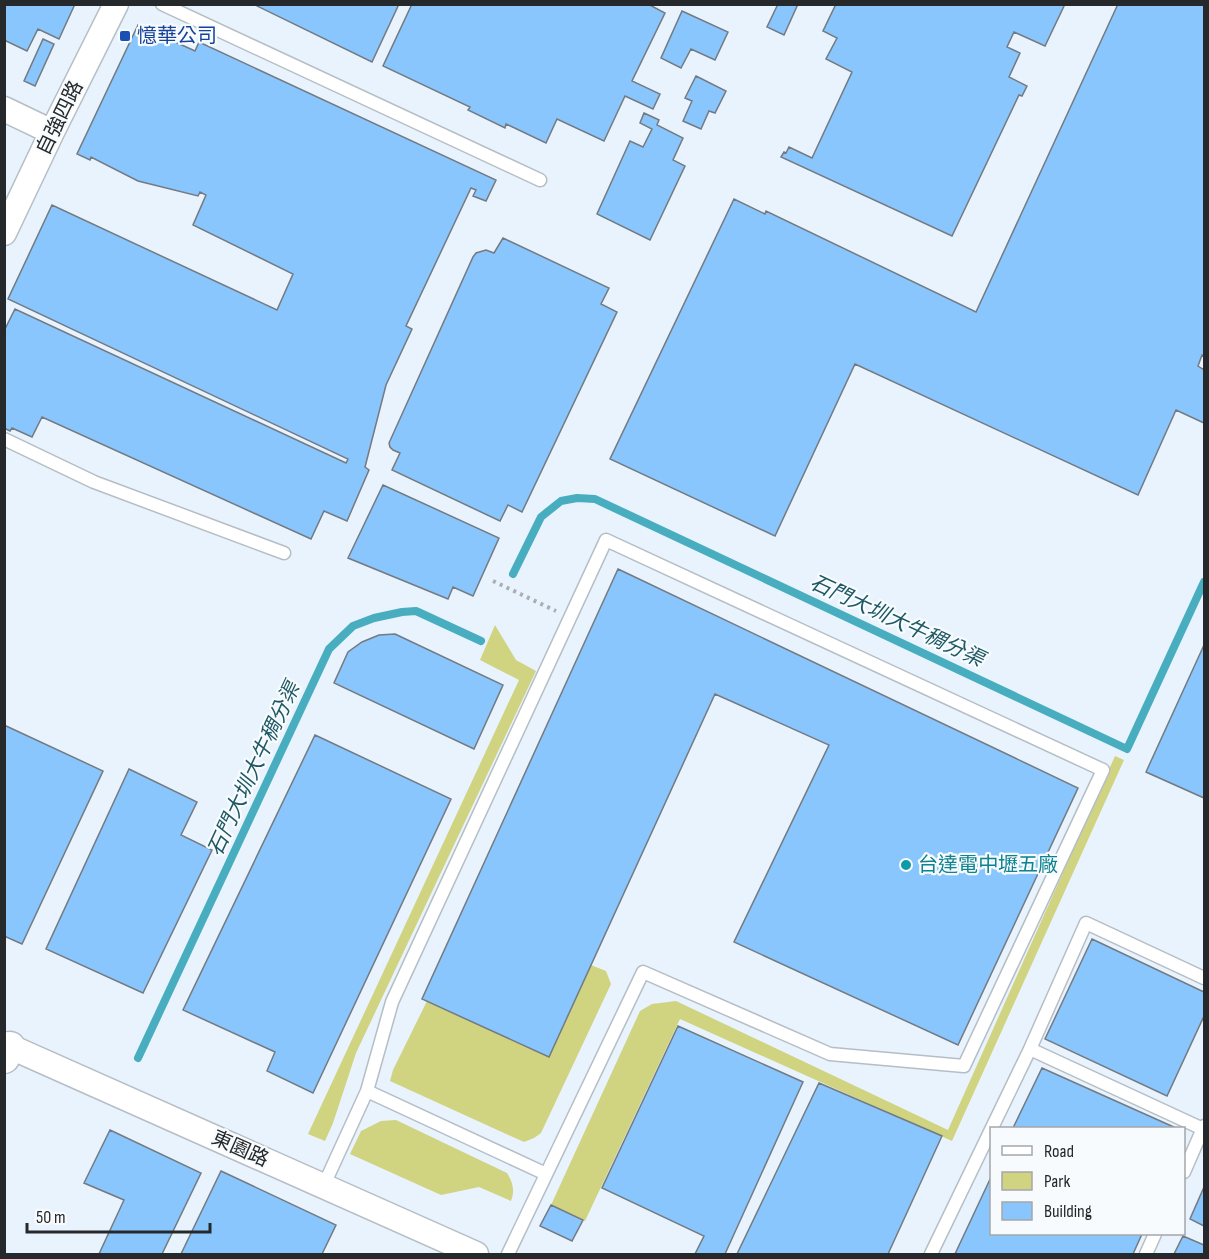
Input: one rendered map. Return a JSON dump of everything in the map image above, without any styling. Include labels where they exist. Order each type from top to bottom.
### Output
[{"type":"street","name":"自強四路","points":[[4,233],[116,4]]},
{"type":"street","points":[[4,109],[52,132]]},
{"type":"street","name":"東園路","points":[[6,1050],[476,1254]]},
{"type":"lane","points":[[162,4],[540,180]]},
{"type":"lane","points":[[4,439],[94,482],[284,553]]},
{"type":"lane","points":[[323,1186],[367,1091],[392,1002],[606,540],[1103,770],[964,1066],[830,1054],[643,972],[508,1254]]},
{"type":"lane","points":[[992,1127],[1086,923],[1204,978]]},
{"type":"lane","points":[[1030,1049],[1204,1127],[1185,1170]]},
{"type":"lane","points":[[367,1091],[546,1174]]},
{"type":"lane","points":[[931,1254],[990,1132]]},
{"type":"lane","points":[[1146,1254],[1154,1235]]},
{"type":"path","points":[[493,581],[570,618]]},
{"type":"shaded area","points":[[5,5],[1204,5],[1204,1254],[5,1254]]},
{"type":"green space","points":[[495,625],[516,660],[536,671],[356,1053],[325,1141],[308,1134],[519,680],[480,660]]},
{"type":"green space","points":[[1115,756],[1124,760],[952,1141],[680,1019],[585,1221],[551,1205],[640,1011],[652,1004],[676,1001],[948,1130]]},
{"type":"green space","points":[[591,965],[606,971],[611,984],[541,1133],[534,1138],[524,1142],[390,1081],[393,1070],[427,1001],[549,1056]]},
{"type":"green space","points":[[396,1120],[507,1173],[513,1187],[511,1201],[479,1187],[441,1195],[350,1154],[361,1131],[381,1121]]},
{"type":"building","points":[[4,4],[75,4],[59,39],[38,29],[27,51],[4,40]]},
{"type":"building","points":[[253,4],[399,4],[372,62]]},
{"type":"building","points":[[412,4],[648,4],[665,13],[632,81],[660,94],[653,109],[625,96],[604,141],[557,119],[546,143],[506,124],[505,128],[468,110],[470,107],[383,66]]},
{"type":"building","points":[[778,4],[798,4],[784,35],[767,27]]},
{"type":"building","points":[[836,4],[1065,4],[1045,46],[1014,32],[1007,47],[1020,53],[1009,77],[1027,86],[1022,96],[1019,95],[952,236],[781,157],[789,147],[812,158],[852,72],[826,59],[837,38],[823,31]]},
{"type":"building","points":[[1118,4],[1204,4],[1204,356],[1202,355],[1198,366],[1204,370],[1204,423],[1176,410],[1138,495],[855,364],[775,536],[610,459],[734,199],[765,214],[766,211],[976,312]]},
{"type":"building","points":[[682,11],[728,32],[715,60],[691,49],[681,68],[661,58]]},
{"type":"building","points":[[138,25],[195,51],[199,42],[496,180],[486,201],[473,196],[476,190],[471,188],[406,326],[412,329],[386,385],[365,467],[369,470],[347,521],[324,511],[311,539],[42,417],[32,437],[12,428],[10,431],[4,428],[4,331],[15,309],[346,463],[348,459],[8,299],[52,205],[277,310],[293,274],[193,225],[206,195],[200,192],[198,196],[138,181],[91,157],[90,160],[77,154]]},
{"type":"building","points":[[43,39],[54,44],[35,86],[24,81]]},
{"type":"building","points":[[696,76],[726,91],[715,113],[709,111],[701,129],[683,121],[692,101],[685,98]]},
{"type":"building","points":[[644,113],[659,120],[657,125],[683,138],[673,160],[685,166],[650,240],[597,214],[630,141],[643,147],[652,129],[640,123]]},
{"type":"building","points":[[503,238],[609,288],[601,304],[617,312],[522,512],[508,505],[500,521],[392,470],[400,453],[393,450],[389,443],[473,257],[476,253],[486,250],[494,253]]},
{"type":"building","points":[[383,485],[499,538],[473,596],[453,587],[448,599],[348,558]]},
{"type":"building","name":"台達電中壢五廠","points":[[618,569],[1078,788],[958,1045],[734,942],[829,745],[715,694],[549,1057],[422,999]]},
{"type":"building","points":[[395,634],[503,685],[474,749],[334,683],[348,652],[362,642],[379,635]]},
{"type":"building","points":[[1204,645],[1204,798],[1146,772]]},
{"type":"building","points":[[4,725],[103,771],[22,944],[4,936]]},
{"type":"building","points":[[315,735],[451,799],[313,1093],[267,1071],[275,1052],[183,1010]]},
{"type":"building","points":[[129,769],[197,802],[181,835],[212,850],[143,993],[46,949]]},
{"type":"building","points":[[1092,939],[1204,992],[1204,1016],[1167,1096],[1045,1039]]},
{"type":"building","points":[[678,1026],[803,1082],[725,1254],[695,1254],[704,1236],[602,1188]]},
{"type":"building","points":[[1042,1068],[1174,1127],[1013,1127]]},
{"type":"building","points":[[819,1083],[942,1136],[888,1254],[737,1254]]},
{"type":"building","points":[[110,1130],[201,1173],[162,1254],[99,1254],[124,1200],[84,1183]]},
{"type":"building","points":[[221,1171],[336,1225],[322,1254],[181,1254]]},
{"type":"building","points":[[990,1179],[990,1235],[1142,1235],[1133,1254],[955,1254]]},
{"type":"building","points":[[1204,1187],[1204,1226],[1190,1219]]},
{"type":"building","points":[[551,1205],[583,1220],[572,1241],[540,1226]]},
{"type":"building","points":[[1183,1236],[1204,1245],[1204,1254],[1174,1254]]},
{"type":"waterway","name":"石門大圳大牛稠分渠","points":[[513,574],[541,517],[561,501],[577,498],[595,499],[1127,749],[1204,582]]},
{"type":"waterway","name":"石門大圳大牛稠分渠","points":[[138,1058],[329,649],[353,626],[374,618],[416,611],[481,641]]},
{"type":"place","name":"憶華公司","points":[[125,36]]},
{"type":"place","name":"台達電中壢五廠","points":[[906,865]]}]
